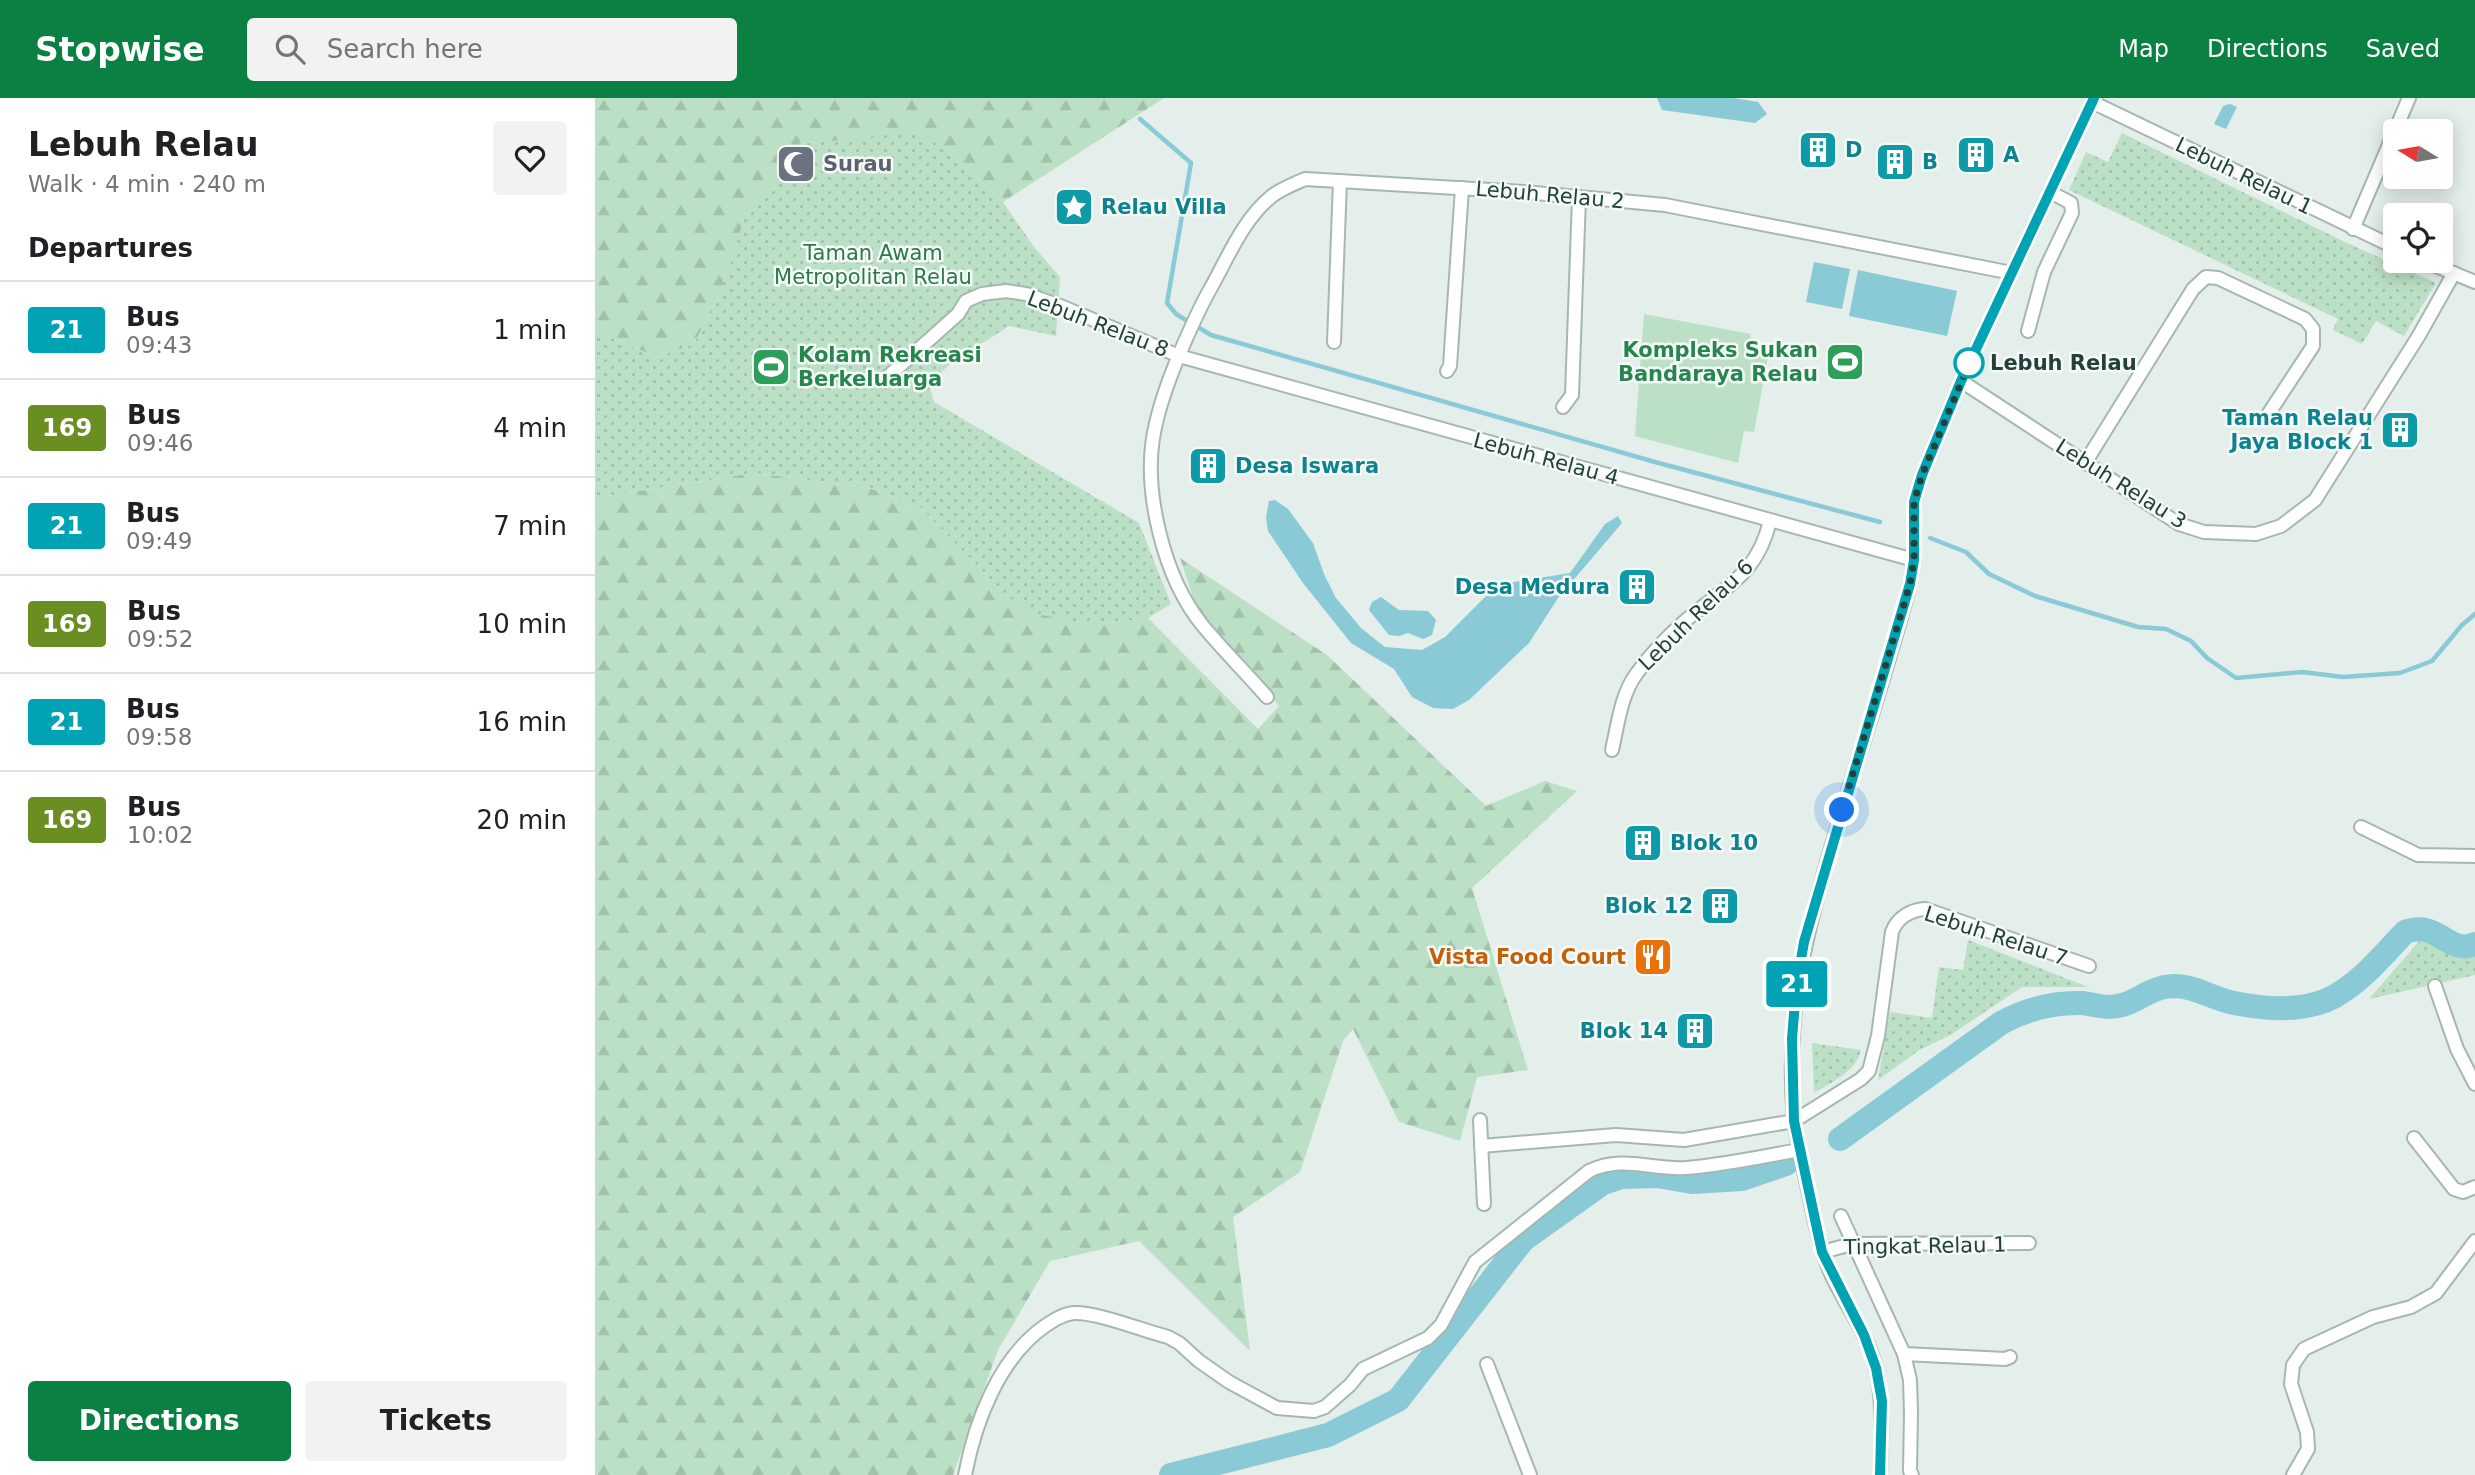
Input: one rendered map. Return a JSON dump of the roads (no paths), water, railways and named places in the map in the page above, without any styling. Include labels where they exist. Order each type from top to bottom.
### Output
[{"type":"street","points":[[2353,229],[2409,98]]},
{"type":"street","points":[[1880,1475],[1882,1401],[1876,1368],[1864,1335],[1822,1252],[1799,1150],[1794,1121],[1792,1039],[1796,989],[1804,942],[1903,609],[1914,560],[1914,502],[1922,475],[1961,381],[2093,100]]},
{"type":"street","name":"Lebuh Relau 1","points":[[2093,100],[2383,242]]},
{"type":"street","name":"Lebuh Relau 2","points":[[1179,356],[1197,314],[1252,214],[1274,194],[1305,179],[1462,188],[1665,205],[2012,273]]},
{"type":"street","points":[[1334,342],[1340,181]]},
{"type":"street","points":[[1447,371],[1450,366],[1462,188]]},
{"type":"street","points":[[2028,331],[2044,272],[2072,214],[2071,204],[2050,192]]},
{"type":"street","points":[[1563,407],[1572,395],[1579,197]]},
{"type":"street","points":[[2454,273],[2475,282]]},
{"type":"street","name":"Lebuh Relau 3","points":[[1961,381],[2179,524],[2190,529],[2256,534],[2281,526],[2315,500],[2418,337],[2454,273]]},
{"type":"street","points":[[2085,463],[2193,289],[2206,277],[2218,278],[2305,319],[2313,328],[2313,346],[2269,413]]},
{"type":"street","name":"Lebuh Relau 8","points":[[880,381],[958,314],[966,301],[982,294],[1006,291],[1026,294],[1063,307],[1179,356],[1157,414],[1150,464],[1151,496],[1164,554],[1176,582],[1202,625],[1267,697]]},
{"type":"street","name":"Lebuh Relau 4","points":[[1179,356],[1914,560]]},
{"type":"street","name":"Lebuh Relau 6","points":[[1612,750],[1623,701],[1636,674],[1684,621],[1751,567],[1767,537],[1770,521]]},
{"type":"street","points":[[2361,827],[2418,855],[2475,856]]},
{"type":"street","name":"Lebuh Relau 7","points":[[1794,1121],[1869,1072],[1878,1036],[1892,932],[1899,921],[1913,909],[1925,909],[2089,966]]},
{"type":"street","points":[[2435,986],[2457,1049],[2475,1084]]},
{"type":"street","points":[[1480,1120],[1484,1204]]},
{"type":"street","points":[[1481,1146],[1616,1135],[1684,1140],[1794,1121]]},
{"type":"street","points":[[2414,1138],[2451,1186],[2469,1190]]},
{"type":"street","points":[[965,1475],[969,1454],[987,1405],[1016,1351],[1059,1317],[1074,1313],[1089,1315],[1168,1337],[1229,1382],[1277,1408],[1314,1411],[1325,1407],[1350,1385],[1363,1369],[1427,1338],[1441,1325],[1475,1262],[1589,1171],[1604,1164],[1619,1163],[1681,1168],[1713,1166],[1799,1150]]},
{"type":"street","points":[[1841,1216],[1904,1354],[1910,1380],[1912,1475]]},
{"type":"street","points":[[2293,1475],[2308,1449],[2307,1432],[2291,1384],[2293,1365],[2304,1349],[2373,1317],[2411,1307],[2436,1293],[2475,1241]]},
{"type":"street","name":"Tingkat Relau 1","points":[[1822,1252],[1852,1244],[2029,1243]]},
{"type":"street","points":[[1904,1354],[2005,1359],[2010,1357]]},
{"type":"street","points":[[1487,1364],[1530,1475]]},
{"type":"water","points":[[1657,98],[1733,98],[1758,102],[1767,114],[1755,123],[1662,110]]},
{"type":"water","points":[[2230,104],[2237,107],[2226,129],[2214,124],[2223,106]]},
{"type":"water","points":[[1814,262],[1850,269],[1842,309],[1806,302]]},
{"type":"water","points":[[1858,270],[1957,291],[1947,336],[1849,316]]},
{"type":"water","name":"Kolam Rekreasi Berkeluarga","points":[[764,360],[781,361],[784,365],[782,370],[763,372],[759,365]]},
{"type":"water","points":[[1275,500],[1288,509],[1313,543],[1336,598],[1361,628],[1385,647],[1422,650],[1445,637],[1489,593],[1514,582],[1570,573],[1605,524],[1618,516],[1622,523],[1558,598],[1529,643],[1469,700],[1453,709],[1433,708],[1412,697],[1394,669],[1351,643],[1303,583],[1268,531],[1266,517],[1269,501]]},
{"type":"water","points":[[1381,597],[1399,610],[1428,611],[1436,620],[1432,635],[1423,639],[1408,633],[1389,635],[1369,610],[1372,602]]},
{"type":"waterway","points":[[1140,119],[1191,163],[1167,303],[1176,314],[1211,335],[1655,462],[1880,522]]},
{"type":"waterway","points":[[1930,538],[1966,552],[1989,574],[2035,596],[2138,627],[2166,629],[2191,641],[2207,658],[2236,678],[2302,672],[2343,677],[2400,673],[2432,661],[2462,625],[2475,614]]},
{"type":"waterway","points":[[1840,1139],[2001,1023],[2030,1010],[2071,1003],[2118,1006],[2164,987],[2173,986],[2248,1005],[2276,1008],[2305,1006],[2331,998],[2351,985],[2405,932],[2426,930],[2457,945],[2475,944]]},
{"type":"waterway","points":[[1171,1475],[1328,1435],[1398,1400],[1523,1240],[1603,1183],[1621,1177],[1657,1176],[1692,1182],[1742,1179],[1786,1164]]},
{"type":"place","name":"D","points":[[1818,150]]},
{"type":"place","name":"A","points":[[1976,155]]},
{"type":"place","name":"B","points":[[1895,162]]},
{"type":"place","name":"Surau","points":[[796,164]]},
{"type":"place","name":"Relau Villa","points":[[1074,207]]},
{"type":"place","name":"Kompleks Sukan Bandaraya Relau","points":[[1845,362]]},
{"type":"place","name":"Lebuh Relau","points":[[1969,363]]},
{"type":"place","name":"Kolam Rekreasi Berkeluarga","points":[[771,367]]},
{"type":"place","name":"Taman Relau Jaya Block 1","points":[[2400,430]]},
{"type":"place","name":"Desa Iswara","points":[[1208,466]]},
{"type":"place","name":"Desa Medura","points":[[1637,587]]},
{"type":"place","name":"Blok 10","points":[[1643,843]]},
{"type":"place","name":"Blok 12","points":[[1720,906]]},
{"type":"place","name":"Vista Food Court","points":[[1653,957]]},
{"type":"place","name":"Blok 14","points":[[1695,1031]]},
{"type":"park label","name":"Taman Awam Metropolitan Relau","points":[[873,265]]}]
